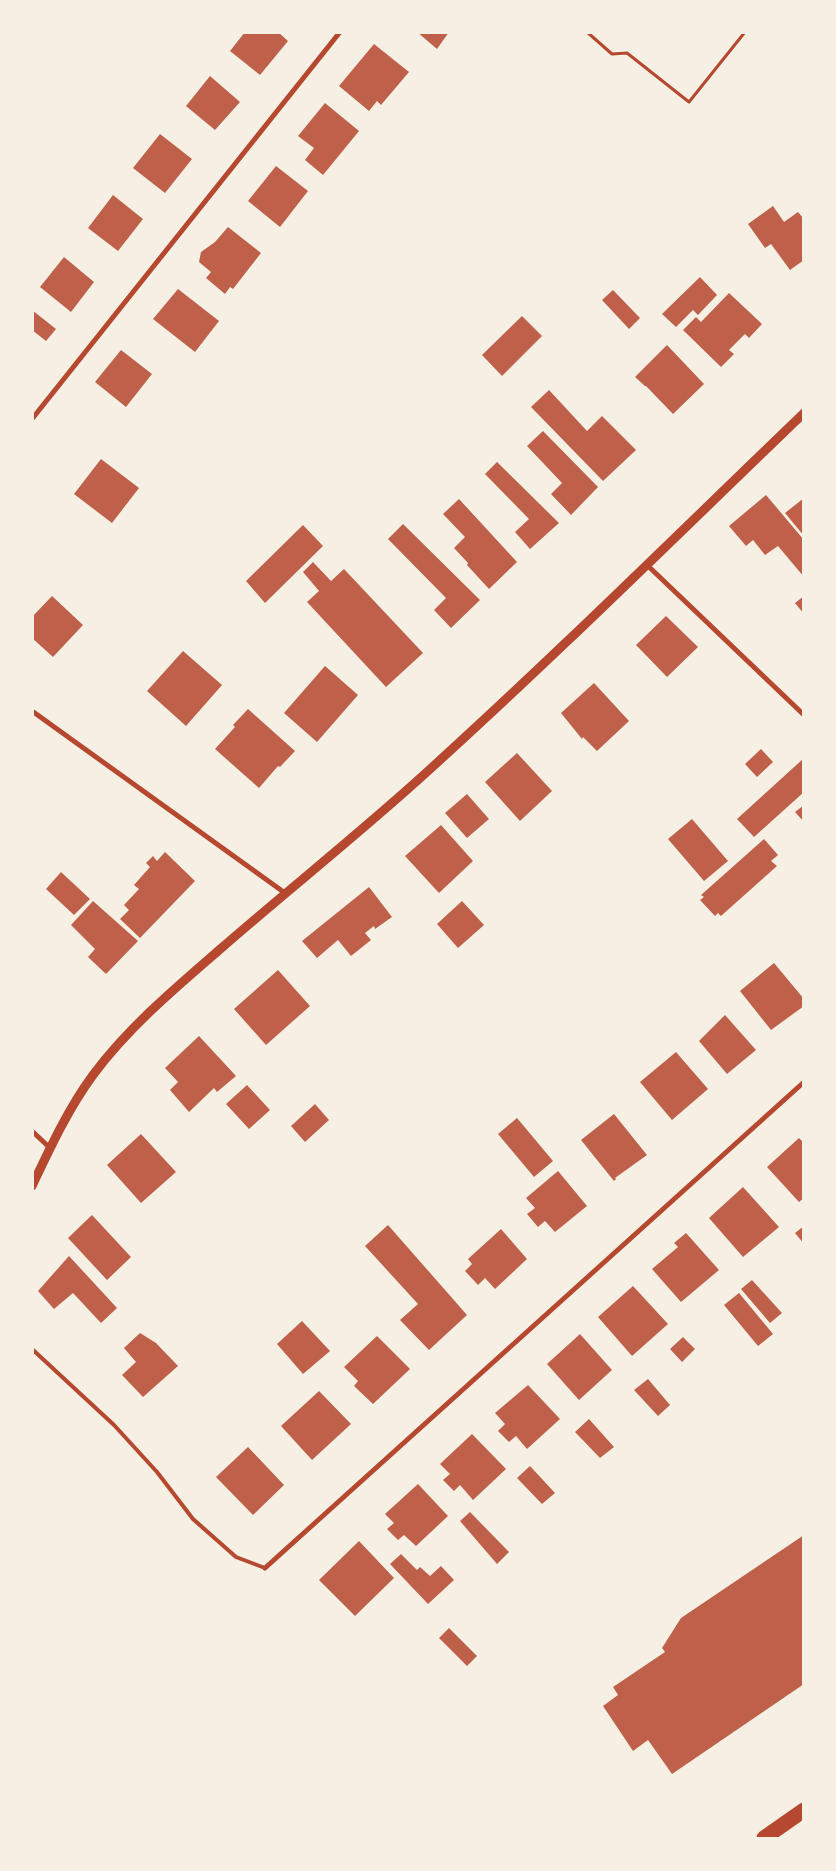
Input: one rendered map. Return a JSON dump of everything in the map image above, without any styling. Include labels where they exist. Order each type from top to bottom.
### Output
[{"type":"highway","points":[[764,1838],[804,1810]]},
{"type":"street","points":[[32,419],[340,32]]},
{"type":"street","points":[[32,1186],[50,1148],[92,1076],[120,1042],[174,989],[285,893],[363,829],[428,771],[804,413]]},
{"type":"street","points":[[646,564],[804,715]]},
{"type":"street","points":[[32,711],[285,893]]},
{"type":"street","points":[[265,1568],[804,1082]]},
{"type":"street","points":[[32,1131],[50,1148]]},
{"type":"lane","points":[[32,1349],[114,1425],[157,1472],[193,1519],[236,1557],[265,1568]]},
{"type":"path","points":[[587,32],[612,54],[627,53],[689,102],[745,32]]},
{"type":"building","points":[[245,32],[278,32],[288,41],[260,75],[230,51]]},
{"type":"building","points":[[417,32],[449,32],[437,49]]},
{"type":"building","points":[[374,44],[409,72],[381,105],[377,101],[369,111],[339,86]]},
{"type":"building","points":[[210,76],[240,102],[215,130],[186,106]]},
{"type":"building","points":[[325,103],[359,131],[323,175],[305,160],[314,148],[298,136]]},
{"type":"building","points":[[160,134],[192,159],[165,193],[133,168]]},
{"type":"building","points":[[276,166],[308,191],[280,227],[248,201]]},
{"type":"building","points":[[113,195],[143,219],[118,251],[88,228]]},
{"type":"building","points":[[773,206],[784,222],[798,212],[804,219],[804,260],[790,270],[771,244],[765,248],[748,224]]},
{"type":"building","points":[[228,227],[261,253],[233,289],[230,287],[225,294],[206,278],[211,272],[199,262],[201,252],[215,242]]},
{"type":"building","points":[[64,257],[94,282],[71,312],[40,287]]},
{"type":"building","points":[[700,277],[717,295],[698,315],[693,310],[676,327],[662,314]]},
{"type":"building","points":[[178,289],[219,321],[195,352],[153,319]]},
{"type":"building","points":[[613,290],[640,318],[629,329],[602,300]]},
{"type":"building","points":[[729,293],[762,324],[749,338],[745,334],[729,350],[734,354],[721,367],[683,330],[696,317],[701,322]]},
{"type":"building","points":[[32,310],[56,329],[46,341],[32,330]]},
{"type":"building","points":[[522,316],[542,336],[502,376],[482,355]]},
{"type":"building","points":[[667,345],[704,384],[673,414],[635,377]]},
{"type":"building","points":[[121,350],[152,374],[126,407],[95,382]]},
{"type":"building","points":[[549,390],[587,431],[602,416],[636,450],[603,481],[531,407]]},
{"type":"building","points":[[543,431],[598,487],[571,515],[551,494],[562,483],[527,446]]},
{"type":"building","points":[[101,459],[139,488],[112,523],[74,494]]},
{"type":"building","points":[[497,462],[559,523],[530,549],[515,532],[529,519],[485,474]]},
{"type":"building","points":[[766,495],[804,540],[804,577],[778,546],[765,555],[753,540],[746,546],[729,526]]},
{"type":"building","points":[[804,498],[804,536],[785,513]]},
{"type":"building","points":[[459,499],[517,562],[489,589],[454,548],[465,537],[443,514]]},
{"type":"building","points":[[403,524],[480,600],[451,628],[434,610],[446,598],[388,539]]},
{"type":"building","points":[[303,525],[323,546],[265,603],[246,581]]},
{"type":"building","points":[[313,562],[331,581],[344,569],[423,653],[386,687],[307,602],[319,591],[303,572]]},
{"type":"building","points":[[52,596],[83,625],[53,657],[32,638],[32,617]]},
{"type":"building","points":[[804,596],[804,614],[795,603]]},
{"type":"building","points":[[666,616],[698,647],[667,677],[636,645]]},
{"type":"building","points":[[183,651],[222,685],[186,726],[147,691]]},
{"type":"building","points":[[325,666],[358,695],[317,742],[284,713]]},
{"type":"building","points":[[594,683],[629,721],[597,751],[583,737],[582,739],[561,713]]},
{"type":"building","points":[[248,709],[295,751],[280,767],[278,766],[259,788],[215,749]]},
{"type":"building","points":[[761,749],[773,762],[757,777],[745,764]]},
{"type":"building","points":[[517,753],[552,791],[520,821],[485,782]]},
{"type":"building","points":[[804,758],[804,792],[754,837],[737,819]]},
{"type":"building","points":[[467,794],[489,819],[467,838],[445,813]]},
{"type":"building","points":[[804,805],[804,822],[795,812]]},
{"type":"building","points":[[692,819],[728,861],[704,881],[668,839]]},
{"type":"building","points":[[441,825],[473,861],[439,893],[405,856]]},
{"type":"building","points":[[764,839],[778,855],[771,861],[777,866],[721,916],[718,913],[715,916],[700,900],[704,897],[701,895]]},
{"type":"building","points":[[165,852],[195,881],[140,938],[120,919],[129,910],[124,905],[139,889],[134,885],[150,867],[146,863],[153,856],[157,861]]},
{"type":"building","points":[[61,872],[90,899],[74,915],[46,889]]},
{"type":"building","points":[[369,887],[392,917],[375,929],[374,926],[365,933],[371,940],[351,956],[338,940],[317,958],[302,941]]},
{"type":"building","points":[[93,901],[138,941],[106,974],[88,957],[95,949],[71,925]]},
{"type":"building","points":[[462,901],[484,925],[458,948],[437,924]]},
{"type":"building","points":[[774,963],[804,999],[804,1006],[771,1030],[740,991]]},
{"type":"building","points":[[278,970],[310,1006],[266,1045],[234,1009]]},
{"type":"building","points":[[725,1015],[756,1050],[727,1074],[699,1041]]},
{"type":"building","points":[[199,1036],[236,1076],[217,1092],[214,1088],[189,1112],[170,1090],[178,1082],[165,1068]]},
{"type":"building","points":[[676,1052],[708,1089],[672,1120],[640,1082]]},
{"type":"building","points":[[247,1085],[270,1110],[249,1129],[226,1104]]},
{"type":"building","points":[[315,1104],[329,1120],[305,1142],[291,1126]]},
{"type":"building","points":[[614,1114],[647,1155],[615,1178],[614,1181],[581,1140]]},
{"type":"building","points":[[517,1118],[553,1161],[534,1177],[498,1134]]},
{"type":"building","points":[[141,1134],[176,1172],[141,1203],[107,1165]]},
{"type":"building","points":[[799,1138],[804,1143],[804,1198],[799,1202],[767,1167]]},
{"type":"building","points":[[558,1171],[587,1206],[555,1232],[545,1221],[538,1227],[527,1214],[535,1208],[526,1198]]},
{"type":"building","points":[[743,1187],[779,1227],[743,1257],[709,1218]]},
{"type":"building","points":[[92,1215],[131,1257],[107,1280],[68,1238]]},
{"type":"building","points":[[388,1225],[467,1315],[429,1350],[400,1320],[418,1304],[365,1246]]},
{"type":"building","points":[[804,1226],[804,1244],[795,1233]]},
{"type":"building","points":[[501,1229],[527,1259],[495,1289],[485,1278],[478,1285],[465,1271],[472,1264],[468,1259]]},
{"type":"building","points":[[686,1233],[719,1270],[681,1302],[652,1269],[678,1247],[674,1243]]},
{"type":"building","points":[[69,1256],[117,1308],[101,1323],[73,1293],[54,1309],[38,1291]]},
{"type":"building","points":[[752,1280],[782,1313],[770,1323],[741,1289]]},
{"type":"building","points":[[633,1286],[668,1324],[632,1356],[598,1317]]},
{"type":"building","points":[[739,1293],[773,1334],[758,1346],[724,1305]]},
{"type":"building","points":[[302,1321],[330,1351],[303,1374],[277,1344]]},
{"type":"building","points":[[140,1333],[156,1343],[178,1366],[143,1397],[122,1375],[136,1362],[124,1348]]},
{"type":"building","points":[[580,1334],[612,1370],[579,1400],[547,1364]]},
{"type":"building","points":[[377,1336],[410,1369],[373,1404],[354,1386],[358,1381],[344,1367]]},
{"type":"building","points":[[683,1337],[695,1349],[682,1362],[670,1349]]},
{"type":"building","points":[[648,1379],[670,1405],[658,1416],[634,1390]]},
{"type":"building","points":[[528,1385],[560,1419],[527,1449],[516,1436],[509,1442],[498,1431],[505,1424],[495,1413]]},
{"type":"building","points":[[319,1391],[351,1424],[312,1460],[281,1426]]},
{"type":"building","points":[[589,1419],[614,1447],[600,1458],[575,1432]]},
{"type":"building","points":[[472,1434],[506,1469],[473,1500],[460,1485],[454,1491],[443,1480],[450,1474],[440,1464]]},
{"type":"building","points":[[248,1447],[284,1485],[253,1515],[216,1477]]},
{"type":"building","points":[[530,1466],[555,1493],[542,1504],[517,1478]]},
{"type":"building","points":[[418,1484],[448,1516],[416,1546],[404,1535],[398,1540],[387,1529],[394,1523],[385,1514]]},
{"type":"building","points":[[470,1512],[509,1552],[497,1564],[460,1521]]},
{"type":"building","points":[[804,1535],[804,1684],[672,1774],[648,1740],[633,1751],[603,1706],[618,1695],[613,1687],[665,1652],[662,1648],[681,1618]]},
{"type":"building","points":[[359,1541],[394,1578],[355,1616],[319,1580]]},
{"type":"building","points":[[401,1554],[417,1570],[420,1567],[430,1576],[441,1566],[454,1580],[428,1604],[390,1564]]},
{"type":"building","points":[[449,1628],[477,1656],[467,1666],[439,1638]]}]
